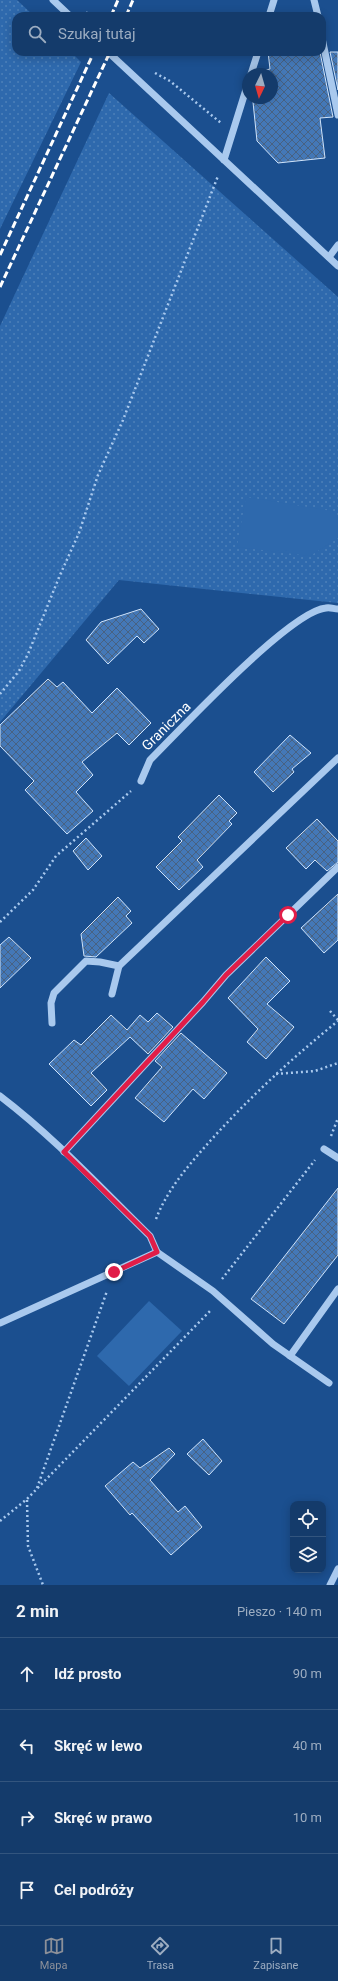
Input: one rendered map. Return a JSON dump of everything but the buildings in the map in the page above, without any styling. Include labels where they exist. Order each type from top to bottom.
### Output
[{"type":"street","points":[[53,0],[66,12]]},
{"type":"street","points":[[270,12],[274,0]]},
{"type":"street","points":[[314,0],[317,12]]},
{"type":"street","points":[[112,56],[338,266]]},
{"type":"street","points":[[253,68],[257,56]]},
{"type":"street","points":[[326,56],[338,115]]},
{"type":"street","points":[[224,160],[242,102]]},
{"type":"street","points":[[329,257],[338,245]]},
{"type":"street","name":"Graniczna","points":[[141,781],[150,760],[256,656],[291,624],[325,608],[338,609]]},
{"type":"street","points":[[112,994],[119,966],[338,758]]},
{"type":"street","points":[[64,1152],[203,1002],[226,975],[338,867]]},
{"type":"street","points":[[52,1023],[51,1003],[54,993],[86,962],[100,962],[119,966]]},
{"type":"street","points":[[0,1096],[18,1109],[150,1236],[157,1252],[213,1291],[273,1344],[329,1383]]},
{"type":"street","points":[[324,1149],[338,1158]]},
{"type":"street","points":[[0,1323],[157,1252]]},
{"type":"street","points":[[290,1356],[338,1289]]},
{"type":"street","points":[[330,1585],[338,1569]]},
{"type":"path","points":[[149,70],[170,81],[232,133]]},
{"type":"path","points":[[0,694],[19,671],[28,654],[79,533],[98,475],[123,420],[224,160]]},
{"type":"path","points":[[0,922],[33,890],[56,856],[141,781]]},
{"type":"path","points":[[150,1236],[164,1199],[177,1179],[234,1115],[276,1074],[338,1021],[330,1011]]},
{"type":"path","points":[[276,1074],[315,1071],[338,1063]]},
{"type":"path","points":[[213,1291],[330,1141],[338,1118]]},
{"type":"path","points":[[36,1490],[114,1272]]},
{"type":"path","points":[[0,1521],[36,1490],[222,1299]]},
{"type":"path","points":[[27,1499],[28,1546],[43,1585]]},
{"type":"shaded area","points":[[0,0],[17,0],[30,12],[12,12],[12,56],[75,56],[81,62],[0,229]]},
{"type":"shaded area","points":[[109,93],[338,297],[338,603],[119,580],[0,722],[0,326]]},
{"type":"shaded area","points":[[246,497],[332,511],[338,519],[338,538],[310,556],[237,547]]},
{"type":"shaded area","points":[[149,1301],[182,1331],[129,1386],[97,1356]]},
{"type":"railway","points":[[113,12],[118,0]]},
{"type":"railway","points":[[128,12],[133,0]]},
{"type":"railway","points":[[0,255],[92,56]]},
{"type":"railway","points":[[0,287],[108,56]]},
{"type":"route","points":[[114,1272],[157,1252],[150,1236],[64,1152],[130,1082],[226,975],[288,915]]}]
